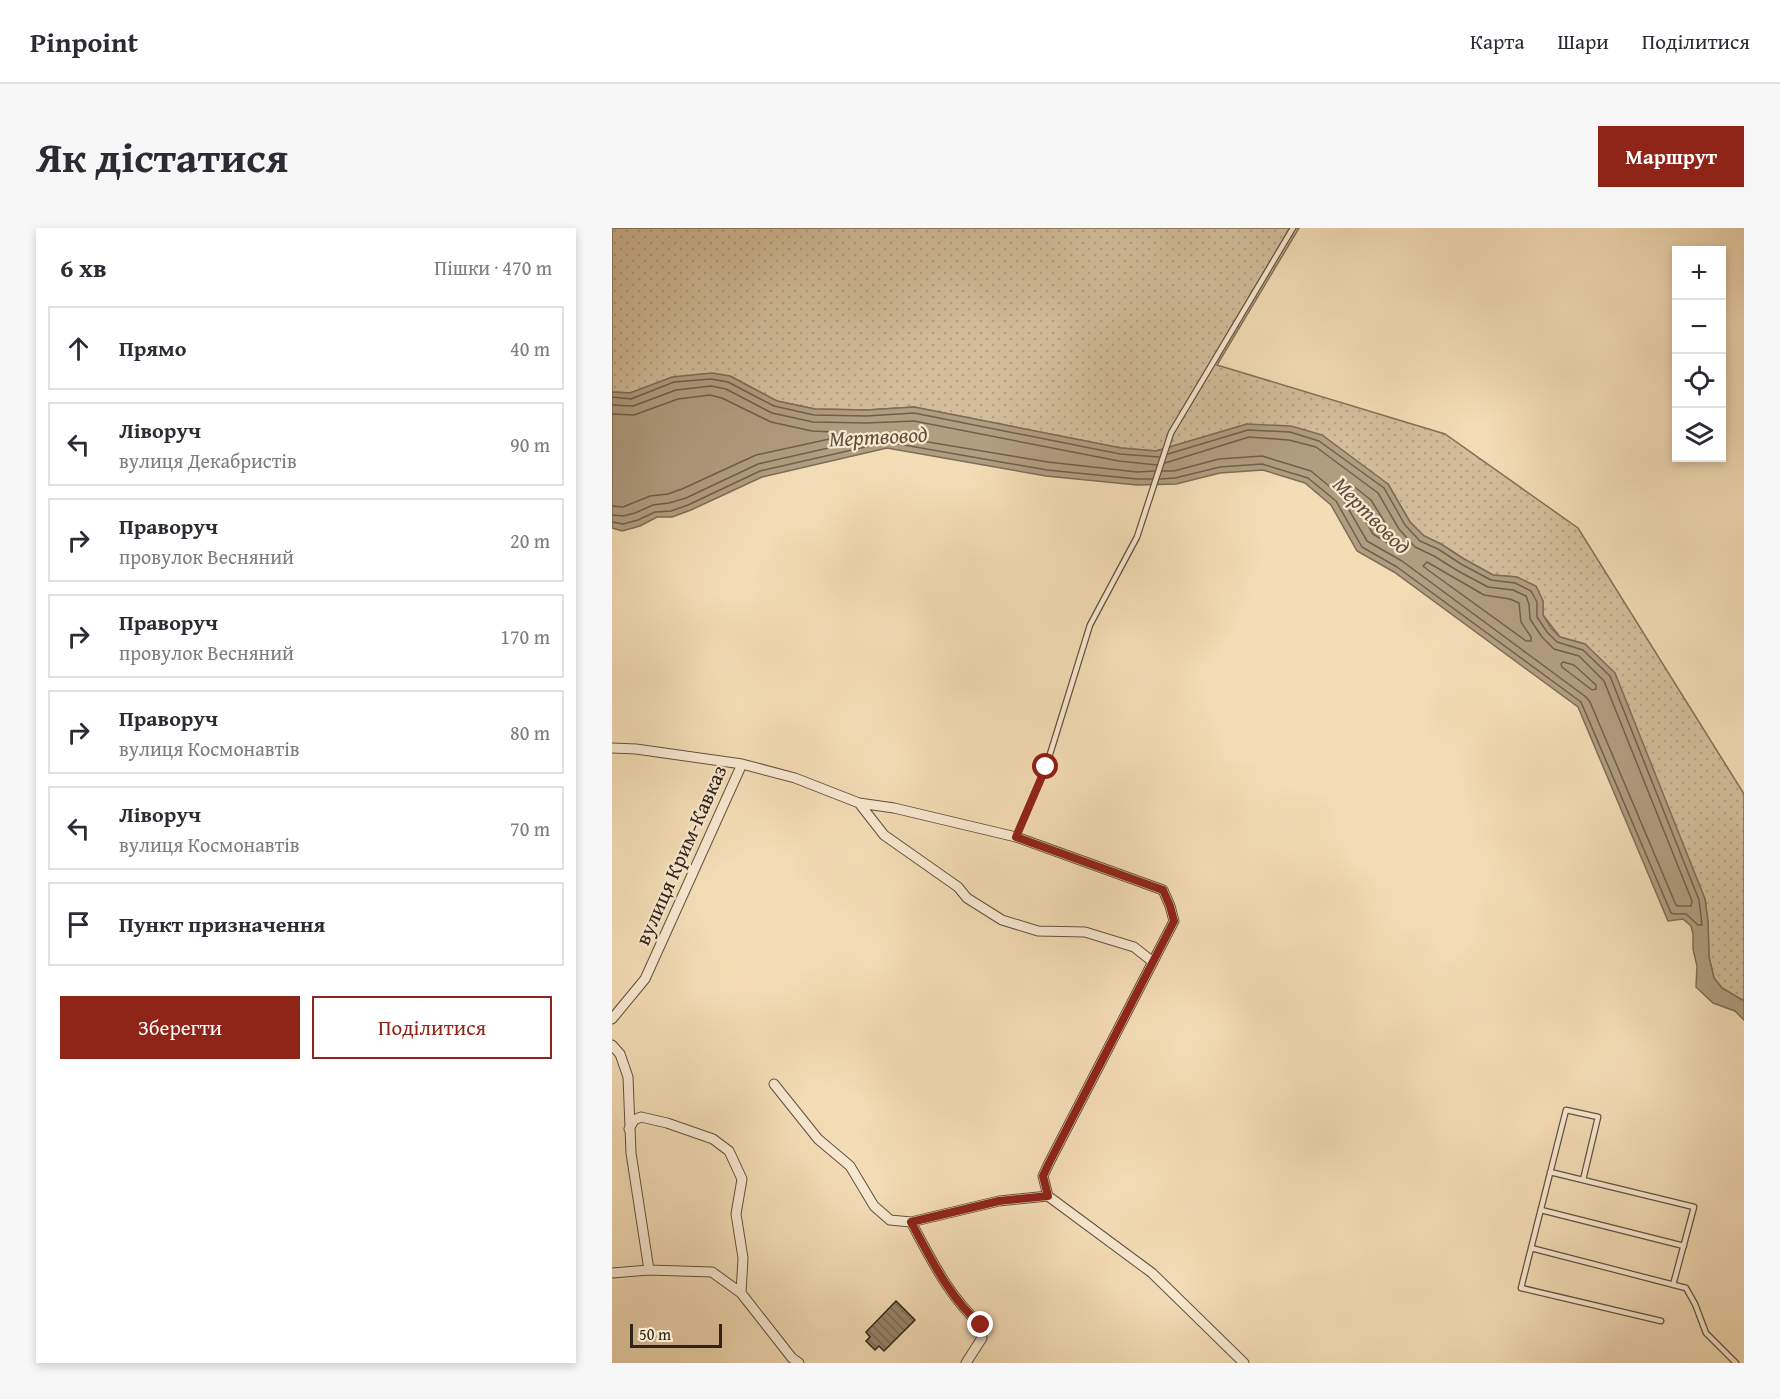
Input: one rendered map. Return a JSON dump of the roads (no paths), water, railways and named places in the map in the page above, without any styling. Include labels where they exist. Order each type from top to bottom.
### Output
[{"type":"street","points":[[612,748],[636,749],[742,764],[795,778],[859,803],[894,808],[1016,837],[1163,890],[1174,921],[1043,1176],[1048,1196],[1152,1273],[1244,1363]]},
{"type":"street","name":"вулиця Крим-Кавказ","points":[[612,1019],[645,979],[742,764]]},
{"type":"street","points":[[859,803],[884,835],[958,887],[967,898],[1002,920],[1038,931],[1085,932],[1134,947],[1154,962]]},
{"type":"street","points":[[612,1045],[620,1054],[628,1077],[631,1153],[649,1270]]},
{"type":"street","points":[[774,1084],[818,1139],[850,1167],[874,1206],[890,1220],[911,1222],[999,1201],[1048,1196]]},
{"type":"street","points":[[629,1129],[634,1120],[641,1117],[667,1123],[713,1139],[729,1152],[742,1179],[736,1214],[743,1258],[741,1293]]},
{"type":"street","points":[[911,1222],[942,1279],[967,1312],[981,1325],[982,1338],[966,1363]]},
{"type":"street","points":[[612,1274],[649,1270],[712,1272],[741,1293],[792,1358],[800,1363]]},
{"type":"lane","points":[[1016,837],[1046,767],[1090,625],[1137,537],[1171,433],[1293,228]]},
{"type":"lane","points":[[1583,1180],[1598,1117],[1566,1110],[1521,1288],[1661,1322]]},
{"type":"lane","points":[[1550,1172],[1694,1207],[1673,1285]]},
{"type":"lane","points":[[1541,1210],[1684,1246]]},
{"type":"lane","points":[[1531,1248],[1686,1288],[1706,1333],[1736,1363]]},
{"type":"water","name":"Мертвовод","points":[[712,373],[730,376],[777,401],[815,409],[867,410],[914,407],[1121,448],[1156,451],[1247,424],[1291,426],[1322,435],[1388,484],[1410,522],[1424,536],[1493,575],[1517,577],[1536,586],[1543,601],[1543,615],[1551,628],[1560,637],[1585,644],[1615,673],[1705,899],[1709,957],[1714,978],[1722,988],[1744,1001],[1744,1020],[1735,1011],[1713,1003],[1696,987],[1697,966],[1691,926],[1683,919],[1668,921],[1578,707],[1394,572],[1357,551],[1331,505],[1305,483],[1263,470],[1220,473],[1176,484],[1137,485],[1046,476],[887,448],[762,477],[672,517],[657,517],[640,526],[622,531],[612,528],[612,392],[630,393],[672,377]]}]
